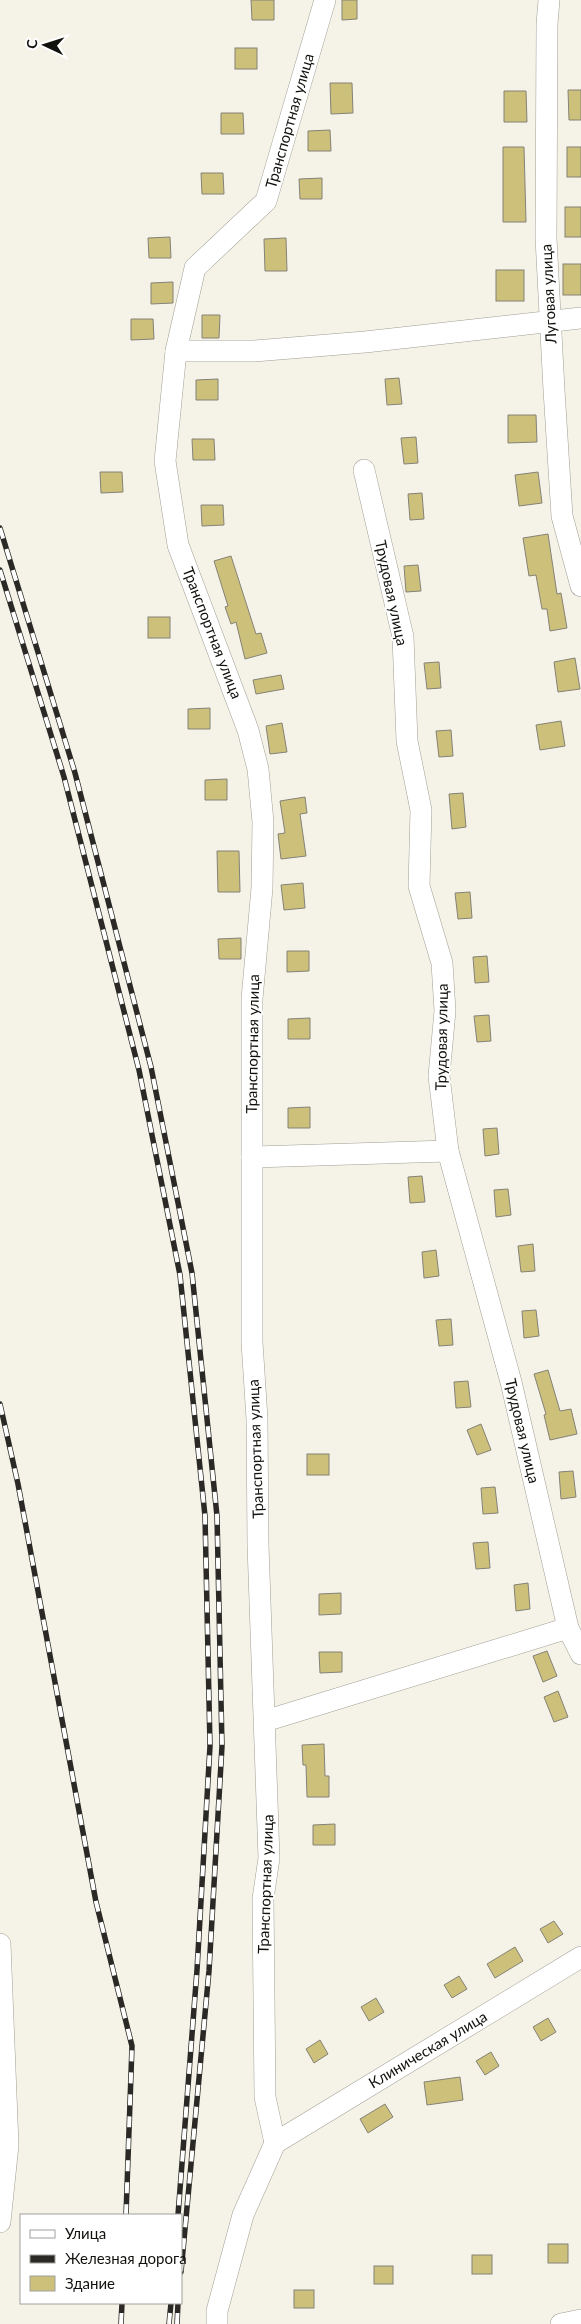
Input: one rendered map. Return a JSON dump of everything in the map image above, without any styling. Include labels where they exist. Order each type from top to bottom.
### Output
[{"type":"street","name":"Транспортная улица","points":[[276,2144],[265,2097],[263,1899],[269,1858],[258,1545],[257,1419],[252,1342],[252,999],[262,888],[263,822],[258,769],[248,730],[178,545],[165,461],[176,350],[195,268],[266,201],[325,0]]},
{"type":"street","name":"Луговая улица","points":[[549,0],[547,24],[546,238],[562,516],[581,586]]},
{"type":"street","points":[[176,350],[273,349],[365,342],[581,318]]},
{"type":"street","name":"Трудовая улица","points":[[364,470],[403,637],[407,741],[421,810],[419,886],[442,963],[445,1011],[439,1076],[448,1151],[511,1382],[568,1628],[581,1654]]},
{"type":"street","points":[[252,1157],[448,1151]]},
{"type":"street","points":[[265,1721],[568,1628]]},
{"type":"street","points":[[0,1944],[8,2145],[0,2222]]},
{"type":"street","name":"Клиническая улица","points":[[276,2144],[581,1957]]},
{"type":"street","points":[[217,2324],[217,2311],[243,2215],[276,2144]]},
{"type":"street","points":[[561,2324],[581,2320]]},
{"type":"building","points":[[251,0],[274,0],[274,20],[252,20]]},
{"type":"building","points":[[342,0],[357,0],[357,19],[342,20]]},
{"type":"building","points":[[235,48],[257,48],[257,69],[235,69]]},
{"type":"building","points":[[330,83],[352,83],[353,113],[331,114]]},
{"type":"building","points":[[568,90],[581,90],[581,120],[569,120]]},
{"type":"building","points":[[504,91],[526,91],[527,122],[504,122]]},
{"type":"building","points":[[221,113],[243,113],[244,134],[221,134]]},
{"type":"building","points":[[330,130],[331,151],[308,151],[308,131]]},
{"type":"building","points":[[503,147],[524,147],[526,222],[503,222]]},
{"type":"building","points":[[567,147],[581,147],[581,177],[567,177]]},
{"type":"building","points":[[201,173],[223,173],[224,194],[202,194]]},
{"type":"building","points":[[322,178],[322,199],[300,199],[299,179]]},
{"type":"building","points":[[565,207],[581,207],[581,237],[565,237]]},
{"type":"building","points":[[170,237],[171,258],[149,258],[148,238]]},
{"type":"building","points":[[286,238],[287,271],[265,271],[264,239]]},
{"type":"building","points":[[563,264],[581,264],[581,295],[563,295]]},
{"type":"building","points":[[496,270],[524,270],[524,301],[496,301]]},
{"type":"building","points":[[173,282],[173,303],[151,304],[151,283]]},
{"type":"building","points":[[202,315],[220,315],[219,338],[202,338]]},
{"type":"building","points":[[131,319],[153,319],[154,339],[131,340]]},
{"type":"building","points":[[399,378],[402,404],[387,405],[385,379]]},
{"type":"building","points":[[218,379],[218,400],[196,400],[196,380]]},
{"type":"building","points":[[508,415],[536,415],[537,442],[508,443]]},
{"type":"building","points":[[416,437],[418,463],[404,464],[401,438]]},
{"type":"building","points":[[192,439],[214,439],[215,460],[193,460]]},
{"type":"building","points":[[100,472],[122,472],[123,492],[101,493]]},
{"type":"building","points":[[538,472],[542,503],[519,506],[515,475]]},
{"type":"building","points":[[422,493],[424,519],[410,520],[408,494]]},
{"type":"building","points":[[201,505],[223,505],[224,525],[202,526]]},
{"type":"building","points":[[548,534],[557,594],[561,593],[567,628],[550,631],[547,609],[542,609],[536,575],[529,576],[523,538]]},
{"type":"building","points":[[231,556],[256,634],[261,633],[267,653],[245,659],[236,622],[231,624],[225,607],[228,606],[214,561]]},
{"type":"building","points":[[418,565],[421,591],[406,592],[404,566]]},
{"type":"building","points":[[148,617],[170,617],[170,638],[148,638]]},
{"type":"building","points":[[575,658],[580,689],[558,692],[554,662]]},
{"type":"building","points":[[439,662],[441,688],[427,689],[424,663]]},
{"type":"building","points":[[281,675],[284,689],[256,694],[253,680]]},
{"type":"building","points":[[210,708],[210,729],[188,729],[188,709]]},
{"type":"building","points":[[561,721],[565,746],[540,750],[536,725]]},
{"type":"building","points":[[282,723],[287,752],[270,754],[266,726]]},
{"type":"building","points":[[451,730],[453,756],[439,757],[436,731]]},
{"type":"building","points":[[227,779],[227,800],[205,800],[205,780]]},
{"type":"building","points":[[463,793],[466,827],[452,829],[449,794]]},
{"type":"building","points":[[305,797],[307,813],[300,814],[306,856],[281,859],[278,834],[285,833],[280,801]]},
{"type":"building","points":[[217,851],[239,851],[240,892],[218,892]]},
{"type":"building","points":[[303,883],[305,908],[284,910],[281,885]]},
{"type":"building","points":[[470,892],[472,918],[458,919],[455,893]]},
{"type":"building","points":[[241,938],[241,959],[219,959],[218,939]]},
{"type":"building","points":[[287,951],[309,951],[309,971],[287,972]]},
{"type":"building","points":[[487,956],[489,982],[475,983],[473,957]]},
{"type":"building","points":[[489,1015],[491,1041],[477,1042],[474,1016]]},
{"type":"building","points":[[310,1018],[310,1039],[288,1039],[288,1019]]},
{"type":"building","points":[[310,1107],[310,1128],[288,1128],[288,1108]]},
{"type":"building","points":[[497,1128],[499,1154],[485,1156],[483,1129]]},
{"type":"building","points":[[422,1176],[425,1202],[410,1203],[408,1177]]},
{"type":"building","points":[[508,1189],[511,1215],[496,1217],[494,1190]]},
{"type":"building","points":[[533,1244],[535,1271],[521,1272],[518,1246]]},
{"type":"building","points":[[436,1250],[439,1276],[424,1278],[422,1252]]},
{"type":"building","points":[[536,1310],[539,1336],[524,1338],[522,1311]]},
{"type":"building","points":[[451,1319],[453,1345],[439,1346],[436,1320]]},
{"type":"building","points":[[548,1370],[560,1411],[571,1409],[577,1434],[550,1440],[544,1415],[546,1414],[534,1374]]},
{"type":"building","points":[[468,1381],[471,1407],[456,1408],[454,1382]]},
{"type":"building","points":[[481,1424],[491,1450],[477,1455],[467,1430]]},
{"type":"building","points":[[307,1454],[329,1454],[329,1475],[307,1475]]},
{"type":"building","points":[[573,1471],[576,1497],[561,1499],[559,1472]]},
{"type":"building","points":[[495,1487],[498,1513],[483,1514],[481,1488]]},
{"type":"building","points":[[488,1542],[490,1568],[476,1569],[473,1543]]},
{"type":"building","points":[[528,1583],[530,1609],[516,1611],[514,1585]]},
{"type":"building","points":[[341,1593],[341,1614],[319,1615],[319,1594]]},
{"type":"building","points":[[547,1651],[557,1676],[543,1682],[533,1656]]},
{"type":"building","points":[[319,1652],[342,1652],[342,1672],[320,1673]]},
{"type":"building","points":[[558,1691],[568,1717],[554,1722],[544,1697]]},
{"type":"building","points":[[324,1744],[325,1776],[329,1776],[329,1797],[307,1797],[306,1765],[303,1765],[302,1745]]},
{"type":"building","points":[[335,1824],[335,1845],[313,1845],[313,1825]]},
{"type":"building","points":[[554,1921],[563,1934],[548,1943],[540,1929]]},
{"type":"building","points":[[515,1947],[523,1961],[495,1978],[487,1964]]},
{"type":"building","points":[[459,1976],[467,1989],[452,1998],[444,1985]]},
{"type":"building","points":[[376,1998],[384,2012],[369,2021],[361,2007]]},
{"type":"building","points":[[548,2018],[556,2032],[541,2041],[533,2027]]},
{"type":"building","points":[[320,2040],[328,2054],[314,2063],[306,2049]]},
{"type":"building","points":[[491,2052],[499,2066],[485,2075],[476,2061]]},
{"type":"building","points":[[460,2077],[463,2100],[427,2105],[424,2082]]},
{"type":"building","points":[[385,2104],[393,2117],[368,2133],[360,2119]]},
{"type":"building","points":[[548,2244],[568,2244],[568,2263],[548,2263]]},
{"type":"building","points":[[472,2255],[492,2255],[492,2274],[472,2274]]},
{"type":"building","points":[[374,2266],[393,2266],[393,2284],[374,2284]]},
{"type":"building","points":[[294,2290],[314,2290],[314,2308],[294,2308]]},
{"type":"railway","points":[[0,528],[75,773],[151,1067],[192,1273],[217,1516],[222,1746],[209,1971],[182,2261]]},
{"type":"railway","points":[[0,570],[64,777],[139,1070],[180,1275],[205,1516],[210,1746],[197,1970],[178,2214]]},
{"type":"railway","points":[[0,1404],[18,1484],[96,1902],[132,2046],[126,2214]]},
{"type":"railway","points":[[121,2324],[122,2304]]},
{"type":"railway","points":[[169,2324],[171,2304]]},
{"type":"railway","points":[[177,2324],[178,2304]]}]
